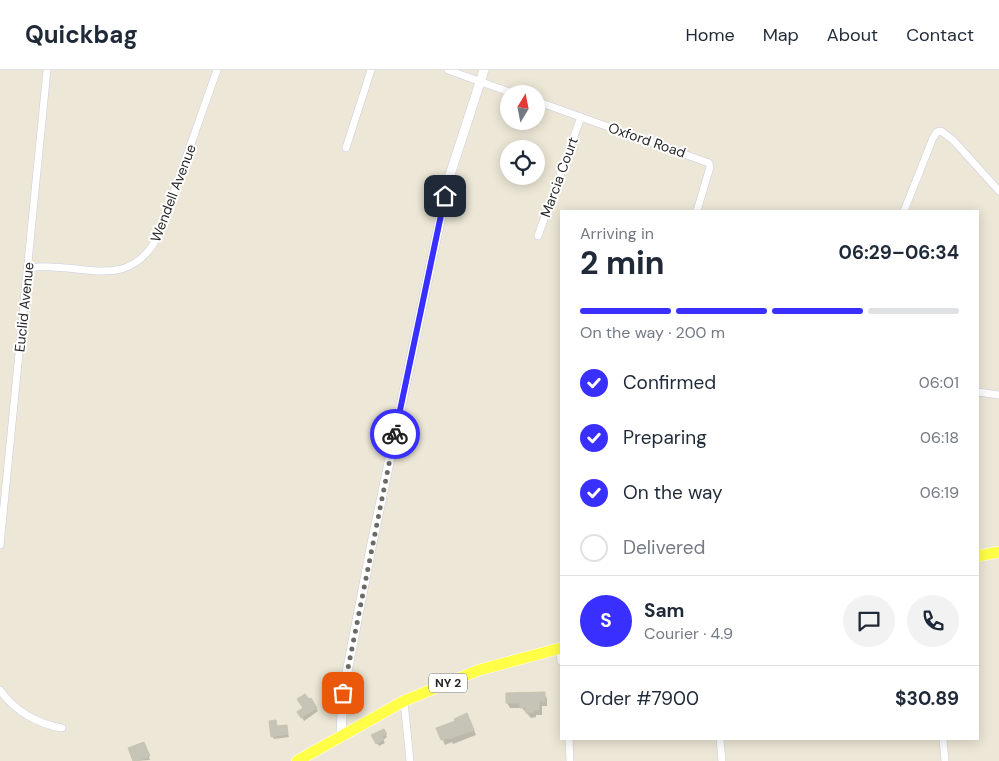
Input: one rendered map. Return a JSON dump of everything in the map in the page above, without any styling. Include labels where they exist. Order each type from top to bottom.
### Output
[{"type":"main road","points":[[979,556],[999,552]]},
{"type":"main road","name":"NY 2","points":[[297,761],[404,701],[479,670],[560,648]]},
{"type":"street","name":"Euclid Avenue","points":[[0,545],[47,70]]},
{"type":"street","name":"Wendell Avenue","points":[[28,268],[51,267],[114,272],[138,262],[146,256],[158,238],[218,70]]},
{"type":"street","points":[[346,148],[371,70]]},
{"type":"street","points":[[448,70],[500,89]]},
{"type":"street","points":[[341,736],[343,693],[446,187],[484,70]]},
{"type":"street","name":"Oxford Road","points":[[545,104],[709,163],[710,167],[697,210]]},
{"type":"street","name":"Marcia Court","points":[[538,236],[581,117]]},
{"type":"street","points":[[904,210],[937,132],[942,131],[953,140],[999,191]]},
{"type":"street","points":[[979,392],[999,395]]},
{"type":"street","points":[[0,690],[10,704],[38,722],[62,728]]},
{"type":"street","points":[[404,701],[410,761]]},
{"type":"street","points":[[569,740],[570,761]]},
{"type":"street","points":[[720,740],[722,761]]},
{"type":"street","points":[[943,740],[945,761]]},
{"type":"building","points":[[545,692],[545,701],[539,701],[539,710],[534,710],[534,712],[526,713],[526,707],[520,708],[520,703],[506,703],[506,693]]},
{"type":"building","points":[[305,694],[309,699],[311,698],[317,708],[301,718],[297,712],[303,708],[297,699]]},
{"type":"building","points":[[467,713],[474,730],[441,740],[436,728],[455,721],[454,719]]},
{"type":"building","points":[[276,720],[277,726],[287,725],[288,734],[271,737],[269,721]]},
{"type":"building","points":[[384,729],[387,734],[382,736],[384,740],[376,744],[371,735]]},
{"type":"building","points":[[144,742],[150,756],[133,761],[128,748]]},
{"type":"way so far","points":[[343,693],[395,434]]},
{"type":"route","points":[[395,434],[445,196]]}]
